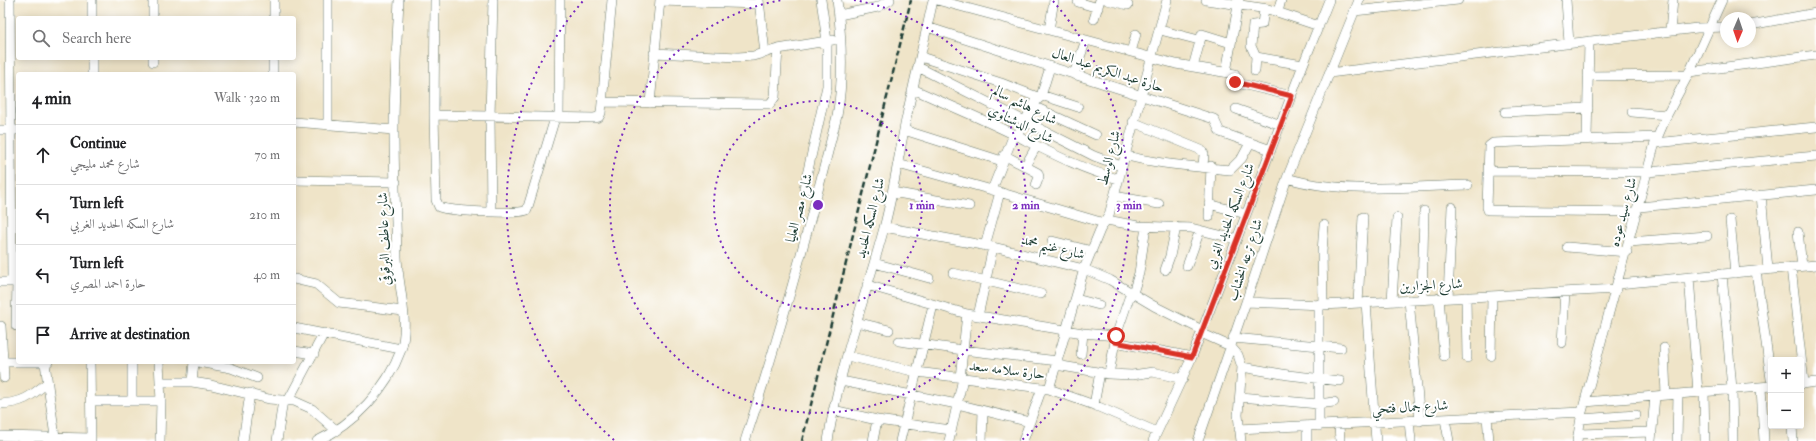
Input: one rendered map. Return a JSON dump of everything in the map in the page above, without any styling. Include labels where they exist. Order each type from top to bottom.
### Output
[{"type":"street","points":[[0,282],[16,282],[14,130],[10,0]]},
{"type":"street","points":[[92,0],[92,16]]},
{"type":"street","points":[[153,0],[153,16]]},
{"type":"street","points":[[274,0],[274,16]]},
{"type":"street","points":[[328,0],[328,125]]},
{"type":"street","name":"شارع عاطف البرقوقي","points":[[317,441],[337,431],[357,414],[376,394],[401,350],[404,328],[398,276],[394,130],[399,0]]},
{"type":"street","points":[[435,0],[434,115],[437,205],[448,209],[491,212],[522,212],[527,210],[557,118],[560,0]]},
{"type":"street","points":[[491,212],[490,116],[493,0]]},
{"type":"street","points":[[434,115],[597,118],[601,113],[612,0]]},
{"type":"street","points":[[650,103],[660,0],[759,2],[765,53]]},
{"type":"street","name":"شارع مصر العليا","points":[[818,192],[804,188],[825,100],[828,72],[827,41],[821,0]]},
{"type":"street","name":"شارع مصر العليا","points":[[745,441],[768,369],[818,192],[839,104],[842,64],[839,15],[836,0]]},
{"type":"street","points":[[839,15],[878,6],[890,0]]},
{"type":"street","name":"شارع السكه الحديد","points":[[828,441],[833,410],[847,356],[884,227],[933,0]]},
{"type":"street","points":[[937,0],[1131,52],[1194,67],[1236,74],[1235,80],[1237,83],[1292,96]]},
{"type":"street","points":[[1049,30],[1054,0]]},
{"type":"street","points":[[1107,0],[1128,5]]},
{"type":"street","name":"شارع الوسط","points":[[1022,441],[1057,363],[1084,269],[1105,222],[1114,196],[1167,0]]},
{"type":"street","points":[[1206,0],[1239,2],[1278,12],[1319,26]]},
{"type":"street","points":[[1278,12],[1281,0]]},
{"type":"street","name":"شارع السكه الحديد الغربي","points":[[1153,441],[1183,379],[1202,332],[1236,239],[1329,0]]},
{"type":"street","name":"شارع ترعه الخشاب","points":[[1198,441],[1287,178],[1359,0]]},
{"type":"street","points":[[1354,11],[1458,0]]},
{"type":"street","points":[[1566,0],[1569,43]]},
{"type":"street","points":[[1670,31],[1673,0]]},
{"type":"street","name":"شارع سيد عوده","points":[[1578,438],[1585,402],[1618,287],[1656,140],[1722,0]]},
{"type":"street","points":[[1078,2],[1099,4],[1094,19]]},
{"type":"street","points":[[1226,72],[1239,2]]},
{"type":"street","points":[[1255,71],[1256,57],[1251,48],[1253,25],[1262,24],[1264,8]]},
{"type":"street","points":[[1756,24],[1816,13]]},
{"type":"street","name":"حارة عبد الكريم عبد العال","points":[[927,27],[1214,119],[1220,132],[1271,150]]},
{"type":"street","points":[[1329,74],[1569,43],[1697,28],[1720,27]]},
{"type":"street","points":[[1160,30],[1199,40]]},
{"type":"street","points":[[1131,52],[1136,34]]},
{"type":"street","points":[[1194,67],[1199,40],[1202,34],[1231,43]]},
{"type":"street","points":[[654,53],[738,57],[753,56],[778,49],[840,39]]},
{"type":"street","points":[[1074,74],[1086,40]]},
{"type":"street","points":[[1587,139],[1589,41]]},
{"type":"street","points":[[602,102],[770,104],[775,97],[778,49]]},
{"type":"street","points":[[1588,76],[1688,74],[1816,55]]},
{"type":"street","points":[[921,57],[1040,97],[1078,107]]},
{"type":"street","points":[[1256,57],[1303,65]]},
{"type":"street","points":[[92,60],[92,72]]},
{"type":"street","points":[[273,60],[273,72]]},
{"type":"street","points":[[978,316],[986,281],[996,191],[1003,158],[1033,106],[1040,97],[1050,67]]},
{"type":"street","name":"شارع هاشم سالم","points":[[918,68],[1094,156],[1121,166]]},
{"type":"street","name":"شارع الدشناوي","points":[[913,89],[1016,135],[1036,147],[1096,173],[1118,180]]},
{"type":"street","points":[[1033,106],[1096,134]]},
{"type":"street","points":[[1505,112],[1588,108]]},
{"type":"street","points":[[1236,109],[1281,125]]},
{"type":"street","points":[[1632,112],[1667,115]]},
{"type":"street","points":[[296,122],[394,130]]},
{"type":"street","points":[[1133,122],[1201,150],[1204,154],[1207,166],[1209,217]]},
{"type":"street","points":[[1816,127],[1656,140],[1587,139],[1492,143],[1489,146],[1487,207],[1490,211],[1638,209],[1816,190]]},
{"type":"street","points":[[0,130],[14,130]]},
{"type":"street","points":[[904,130],[1026,166],[1039,175],[1036,185]]},
{"type":"street","points":[[1124,155],[1158,163],[1207,166],[1228,170],[1233,168],[1242,158],[1250,143]]},
{"type":"street","points":[[1026,166],[1036,147]]},
{"type":"street","points":[[1488,171],[1648,172],[1816,156]]},
{"type":"street","points":[[898,164],[1105,222],[1146,227],[1176,227],[1200,230],[1236,239]]},
{"type":"street","points":[[1287,178],[1312,186],[1338,188],[1468,185]]},
{"type":"street","points":[[296,180],[396,182]]},
{"type":"street","points":[[892,192],[969,206]]},
{"type":"street","points":[[1761,195],[1768,269]]},
{"type":"street","points":[[1114,196],[1159,204]]},
{"type":"street","points":[[1209,204],[1246,214]]},
{"type":"street","points":[[1444,356],[1444,298],[1452,207]]},
{"type":"street","points":[[1422,299],[1424,211]]},
{"type":"street","points":[[1363,217],[1362,302],[1376,441]]},
{"type":"street","points":[[1392,301],[1397,218]]},
{"type":"street","points":[[1730,220],[1735,272]]},
{"type":"street","points":[[1319,426],[1319,346],[1324,225]]},
{"type":"street","name":"شارع غنيم محمد","points":[[884,227],[989,247],[1084,269],[1110,280],[1202,332],[1232,342]]},
{"type":"street","points":[[1094,405],[1115,339],[1139,273],[1146,227]]},
{"type":"street","points":[[1165,270],[1172,249],[1176,227]]},
{"type":"street","points":[[1187,266],[1200,230]]},
{"type":"street","points":[[1798,232],[1802,266]]},
{"type":"street","points":[[1629,242],[1707,236]]},
{"type":"street","points":[[1052,241],[1092,251]]},
{"type":"street","points":[[1567,246],[1627,252]]},
{"type":"street","points":[[874,263],[929,278]]},
{"type":"street","name":"شارع الجزارين","points":[[1246,302],[1321,305],[1565,292],[1618,287],[1735,272],[1816,265]]},
{"type":"street","points":[[1791,267],[1799,357]]},
{"type":"street","points":[[1756,270],[1768,357]]},
{"type":"street","points":[[953,272],[1041,294]]},
{"type":"street","points":[[1722,274],[1732,390],[1733,441]]},
{"type":"street","points":[[1689,277],[1705,441]]},
{"type":"street","points":[[296,279],[316,284],[339,304],[403,311]]},
{"type":"street","points":[[867,285],[967,314],[1115,339],[1192,357]]},
{"type":"street","points":[[1562,343],[1565,292]]},
{"type":"street","points":[[1492,296],[1492,356]]},
{"type":"street","points":[[1466,297],[1467,358]]},
{"type":"street","points":[[1076,299],[1099,305]]},
{"type":"street","points":[[1409,300],[1420,421]]},
{"type":"street","points":[[900,441],[933,305]]},
{"type":"street","points":[[949,441],[962,378],[967,314]]},
{"type":"street","points":[[856,322],[889,330]]},
{"type":"street","points":[[4,378],[1,326],[16,326]]},
{"type":"street","points":[[296,328],[401,350]]},
{"type":"street","points":[[277,441],[285,400],[314,354],[324,333]]},
{"type":"street","points":[[1081,354],[1083,333]]},
{"type":"street","points":[[899,341],[1057,363],[1104,373],[1132,375],[1153,372],[1183,379]]},
{"type":"street","points":[[1241,441],[1239,429],[1242,367],[1232,342],[1340,348]]},
{"type":"street","points":[[1664,348],[1666,395]]},
{"type":"street","points":[[296,351],[314,354]]},
{"type":"street","name":"حارة سلامه سعد","points":[[847,356],[917,372],[1045,389],[1094,405],[1157,432]]},
{"type":"street","points":[[3,362],[16,362]]},
{"type":"street","points":[[46,364],[47,383],[52,403],[55,437]]},
{"type":"street","points":[[0,436],[55,437],[91,440],[90,364]]},
{"type":"street","points":[[132,364],[132,401]]},
{"type":"street","points":[[159,364],[161,400],[160,441]]},
{"type":"street","points":[[192,382],[194,364]]},
{"type":"street","points":[[209,364],[232,368],[257,378]]},
{"type":"street","points":[[1242,367],[1340,381]]},
{"type":"street","points":[[841,380],[911,396],[957,404],[1030,422]]},
{"type":"street","points":[[160,382],[192,382],[250,393],[269,399],[285,400],[303,404],[312,409],[337,431]]},
{"type":"street","points":[[1804,384],[1816,382]]},
{"type":"street","points":[[0,404],[12,403],[27,399],[47,383]]},
{"type":"street","points":[[1585,402],[1768,386]]},
{"type":"street","points":[[1761,387],[1764,441]]},
{"type":"street","points":[[243,441],[250,393]]},
{"type":"street","points":[[1677,441],[1678,394]]},
{"type":"street","points":[[1578,438],[1652,436],[1655,396]]},
{"type":"street","points":[[1240,397],[1318,404],[1334,402]]},
{"type":"street","points":[[91,401],[161,400]]},
{"type":"street","points":[[833,410],[877,420],[951,430]]},
{"type":"street","points":[[982,441],[983,411]]},
{"type":"street","name":"شارع جمال فتحي","points":[[1239,429],[1487,417],[1636,415]]},
{"type":"street","points":[[1487,417],[1489,441]]},
{"type":"street","points":[[1445,419],[1448,441]]},
{"type":"street","points":[[873,441],[877,420]]},
{"type":"street","points":[[1409,421],[1411,441]]},
{"type":"street","points":[[1340,425],[1340,441]]},
{"type":"street","points":[[1307,426],[1307,441]]},
{"type":"street","points":[[1792,429],[1793,441]]},
{"type":"railway","points":[[802,441],[911,0]]},
{"type":"route","points":[[1116,336],[1115,342],[1192,357],[1292,96],[1235,82]]}]
